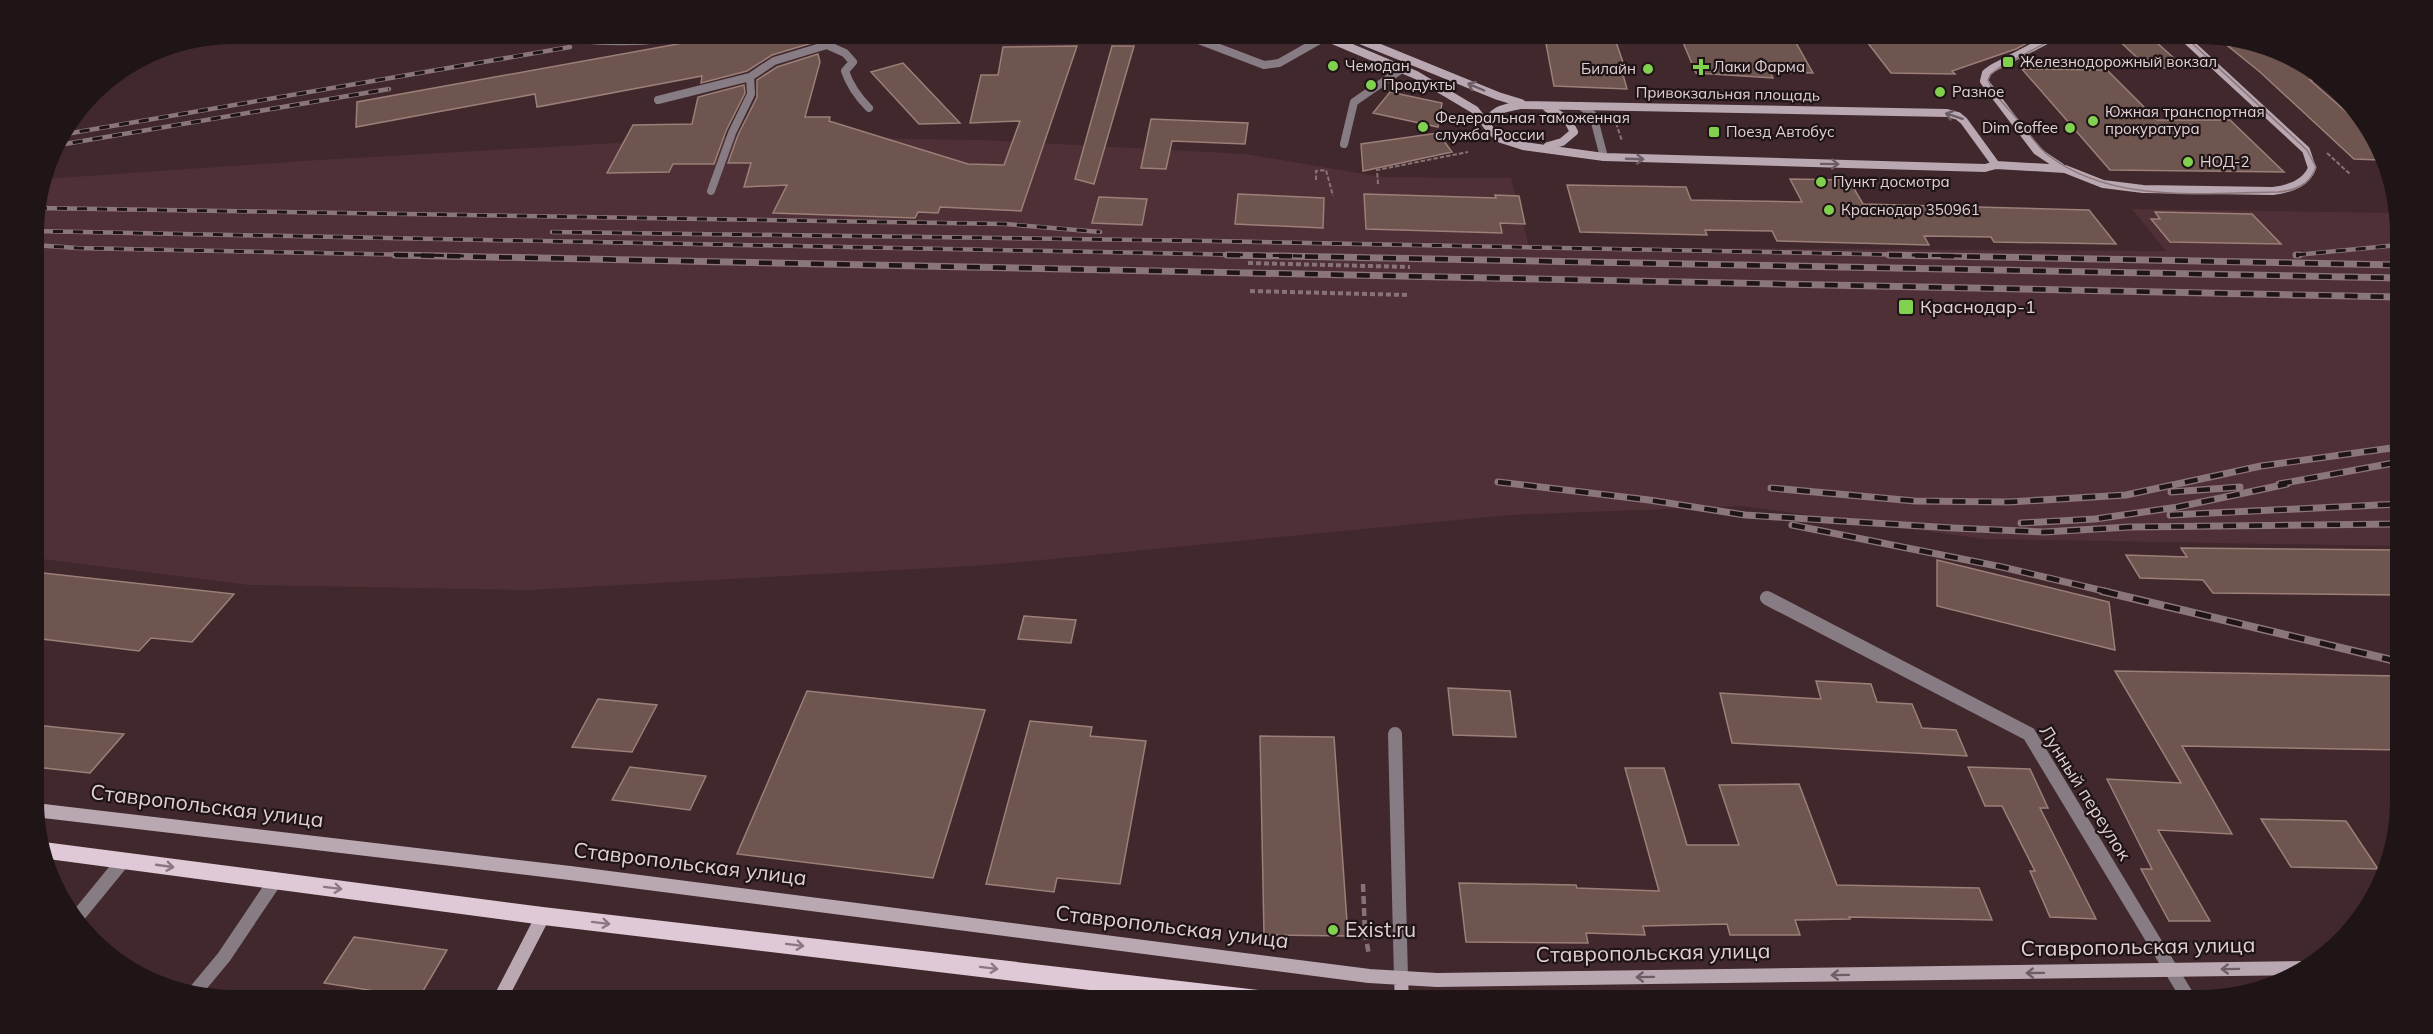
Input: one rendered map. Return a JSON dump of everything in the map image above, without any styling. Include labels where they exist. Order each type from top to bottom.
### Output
[{"type":"main road","points":[[1342,44],[1402,69],[1475,110],[1492,132],[1501,139],[1523,146],[1627,158],[1991,168],[1996,165],[2065,169]]},
{"type":"main road","points":[[1371,44],[1498,96],[1557,112],[1572,125],[1574,132],[1570,138],[1561,143],[1535,147]]},
{"type":"main road","points":[[2039,44],[1993,68],[1986,74],[1984,81],[2037,150],[2065,169],[2094,181],[2143,189],[2273,191],[2293,188],[2309,175],[2312,160],[2306,150],[2191,44]]},
{"type":"main road","points":[[1488,125],[1489,119],[1499,110],[1531,106]]},
{"type":"main road","name":"Привокзальная площадь","points":[[1531,106],[1953,114],[1965,121],[1996,165]]},
{"type":"main road","name":"Ставропольская улица","points":[[44,811],[570,873],[1369,976],[1437,980],[2289,968]]},
{"type":"main road","points":[[50,851],[543,916],[1173,990]]},
{"type":"main road","points":[[505,990],[543,916]]},
{"type":"main road","points":[[1401,978],[1402,990]]},
{"type":"street","points":[[1209,44],[1264,65],[1279,63],[1313,44]]},
{"type":"street","points":[[658,100],[750,77],[774,61],[827,45],[845,53],[853,62],[845,71],[847,78],[851,88],[869,108]]},
{"type":"street","points":[[1344,144],[1354,102],[1402,69]]},
{"type":"street","points":[[711,191],[732,133],[751,94],[750,77]]},
{"type":"street","points":[[1581,106],[1593,115],[1604,157]]},
{"type":"street","name":"Лунный переулок","points":[[1767,598],[2029,734],[2183,990]]},
{"type":"street","points":[[1395,734],[1401,978]]},
{"type":"street","points":[[81,913],[123,861]]},
{"type":"street","points":[[199,987],[224,957],[275,881]]},
{"type":"path","points":[[1611,106],[1627,158]]},
{"type":"path","points":[[1378,184],[1377,170],[1468,152]]},
{"type":"path","points":[[1316,180],[1316,171],[1326,170],[1333,196]]},
{"type":"path","points":[[1248,263],[1410,267]]},
{"type":"path","points":[[1251,291],[1408,295]]},
{"type":"path","points":[[1363,884],[1365,933]]},
{"type":"shaded area","points":[[735,136],[982,140],[1246,154],[1381,177],[1511,178],[1529,247],[2166,251],[2132,209],[2388,213],[2390,546],[1984,539],[1743,506],[1509,515],[990,565],[529,590],[249,585],[44,559],[44,221],[52,178],[303,161]]},
{"type":"building","points":[[677,44],[809,44],[772,55],[747,71],[701,83],[702,76],[537,107],[535,94],[356,127],[357,102]]},
{"type":"building","points":[[1546,44],[1617,44],[1626,71],[1622,71],[1627,89],[1554,86]]},
{"type":"building","points":[[1684,44],[1797,44],[1813,73],[1770,72],[1773,78],[1696,73]]},
{"type":"building","points":[[1869,44],[2025,44],[1952,71],[1955,74],[1891,73]]},
{"type":"building","points":[[2123,44],[2158,44],[2185,68],[2148,68]]},
{"type":"building","points":[[1077,46],[1021,211],[940,207],[938,213],[918,212],[915,218],[773,213],[787,185],[744,187],[751,163],[728,163],[738,135],[757,97],[757,80],[777,67],[818,54],[820,62],[805,117],[830,117],[829,121],[968,164],[1004,165],[1020,121],[970,123],[981,75],[998,75],[1003,47]]},
{"type":"building","points":[[1112,46],[1134,46],[1094,184],[1075,179]]},
{"type":"building","points":[[2228,46],[2273,58],[2311,80],[2350,118],[2375,160],[2354,159],[2260,72]]},
{"type":"building","points":[[903,63],[960,123],[919,124],[871,72]]},
{"type":"building","points":[[2022,69],[2107,70],[2157,120],[2230,120],[2284,172],[2110,170]]},
{"type":"building","points":[[744,85],[745,93],[726,131],[714,164],[673,164],[669,172],[607,173],[633,125],[692,124],[698,97]]},
{"type":"building","points":[[1390,92],[1442,103],[1438,127],[1373,113]]},
{"type":"building","points":[[1151,119],[1248,123],[1245,144],[1172,141],[1166,169],[1141,168]]},
{"type":"building","points":[[1438,133],[1452,152],[1363,171],[1361,144]]},
{"type":"building","name":"Краснодар-1","points":[[1790,179],[1849,180],[1863,204],[2089,210],[2116,244],[1994,242],[1991,237],[1924,236],[1929,245],[1777,241],[1772,231],[1705,230],[1707,235],[1580,232],[1567,185],[1686,187],[1691,200],[1802,202]]},
{"type":"building","points":[[1238,194],[1324,198],[1323,228],[1235,224]]},
{"type":"building","points":[[1364,194],[1496,198],[1495,195],[1519,196],[1525,224],[1500,223],[1502,233],[1366,229]]},
{"type":"building","points":[[1099,197],[1147,199],[1142,225],[1092,223]]},
{"type":"building","points":[[2155,212],[2252,214],[2281,244],[2170,242],[2151,219],[2160,219]]},
{"type":"building","points":[[2181,548],[2390,550],[2390,595],[2213,593],[2203,580],[2140,578],[2126,555],[2187,557]]},
{"type":"building","points":[[1937,560],[2109,602],[2115,650],[1937,606]]},
{"type":"building","points":[[44,573],[234,594],[192,642],[151,638],[139,651],[44,639]]},
{"type":"building","points":[[1024,616],[1076,620],[1071,643],[1018,639]]},
{"type":"building","points":[[2115,671],[2390,676],[2390,750],[2182,746],[2232,834],[2158,830],[2210,921],[2169,921],[2141,869],[2152,869],[2107,779],[2181,783]]},
{"type":"building","points":[[1816,681],[1871,684],[1877,702],[1912,704],[1922,728],[1956,730],[1967,756],[1732,743],[1720,693],[1821,699]]},
{"type":"building","points":[[1448,688],[1510,691],[1516,737],[1453,735]]},
{"type":"building","points":[[807,691],[985,710],[933,878],[737,854]]},
{"type":"building","points":[[598,699],[657,705],[632,752],[572,747]]},
{"type":"building","points":[[1030,721],[1092,727],[1090,736],[1146,741],[1120,884],[1057,878],[1054,892],[986,884]]},
{"type":"building","points":[[44,726],[124,734],[90,773],[44,768]]},
{"type":"building","points":[[1260,736],[1334,737],[1348,936],[1264,935]]},
{"type":"building","points":[[630,767],[706,776],[690,810],[612,800]]},
{"type":"building","points":[[1968,767],[2030,769],[2048,808],[2040,808],[2096,919],[2050,917],[2030,871],[2035,871],[2002,806],[1985,806]]},
{"type":"building","points":[[1625,768],[1664,768],[1687,845],[1739,845],[1719,785],[1799,784],[1837,885],[1979,888],[1992,920],[1849,917],[1850,919],[1795,920],[1800,935],[1730,935],[1727,924],[1643,926],[1645,935],[1586,933],[1588,943],[1466,942],[1459,883],[1576,885],[1577,888],[1659,891]]},
{"type":"building","points":[[2261,819],[2346,821],[2377,868],[2377,869],[2291,867]]},
{"type":"building","points":[[354,937],[447,950],[424,990],[368,990],[324,983]]},
{"type":"tram line","points":[[2044,44],[1999,68],[1991,74],[1988,80],[1997,96],[2040,147],[2073,171],[2100,182],[2129,189],[2158,192],[2189,194],[2278,192],[2302,186],[2316,167],[2307,150],[2193,44]]},
{"type":"railway","points":[[72,133],[570,47]]},
{"type":"railway","points":[[66,144],[389,89]]},
{"type":"railway","points":[[45,208],[1005,224],[1100,232]]},
{"type":"railway","points":[[44,231],[1302,256]]},
{"type":"railway","points":[[552,232],[1211,241],[1963,256]]},
{"type":"railway","points":[[44,246],[466,256]]},
{"type":"railway","points":[[2299,255],[2296,255],[2390,246]]},
{"type":"railway","points":[[395,255],[2390,297]]},
{"type":"railway","points":[[1227,255],[2390,278]]},
{"type":"railway","points":[[1889,255],[2390,265]]},
{"type":"railway","points":[[1771,488],[1915,501],[2009,502],[2126,495],[2261,466],[2390,448]]},
{"type":"railway","points":[[2279,484],[2390,464]]},
{"type":"railway","points":[[1498,482],[1649,500],[1745,515],[1953,528],[2044,532],[2130,527],[2390,524]]},
{"type":"railway","points":[[2021,523],[2095,519],[2178,507],[2287,484]]},
{"type":"railway","points":[[2171,492],[2240,487]]},
{"type":"railway","points":[[2170,515],[2390,504]]},
{"type":"railway","points":[[1792,525],[2002,567],[2108,592]]},
{"type":"railway","points":[[2102,591],[2390,660]]},
{"type":"place","name":"Железнодорожный вокзал","points":[[2008,62]]},
{"type":"place","name":"Чемодан","points":[[1333,66]]},
{"type":"place","name":"Лаки Фарма","points":[[1701,67]]},
{"type":"place","name":"Билайн","points":[[1648,69]]},
{"type":"place","name":"Продукты","points":[[1371,85]]},
{"type":"place","name":"Разное","points":[[1940,92]]},
{"type":"place","name":"Южная транспортная прокуратура","points":[[2093,121]]},
{"type":"place","name":"Федеральная таможенная служба России","points":[[1423,127]]},
{"type":"place","name":"Dim Coffee","points":[[2070,128]]},
{"type":"place","name":"Поезд Автобус","points":[[1714,132]]},
{"type":"place","name":"НОД-2","points":[[2188,162]]},
{"type":"place","name":"Пункт досмотра","points":[[1821,182]]},
{"type":"place","name":"Краснодар 350961","points":[[1829,210]]},
{"type":"place","name":"Краснодар-1","points":[[1906,307]]},
{"type":"place","name":"Exist.ru","points":[[1333,930]]}]
